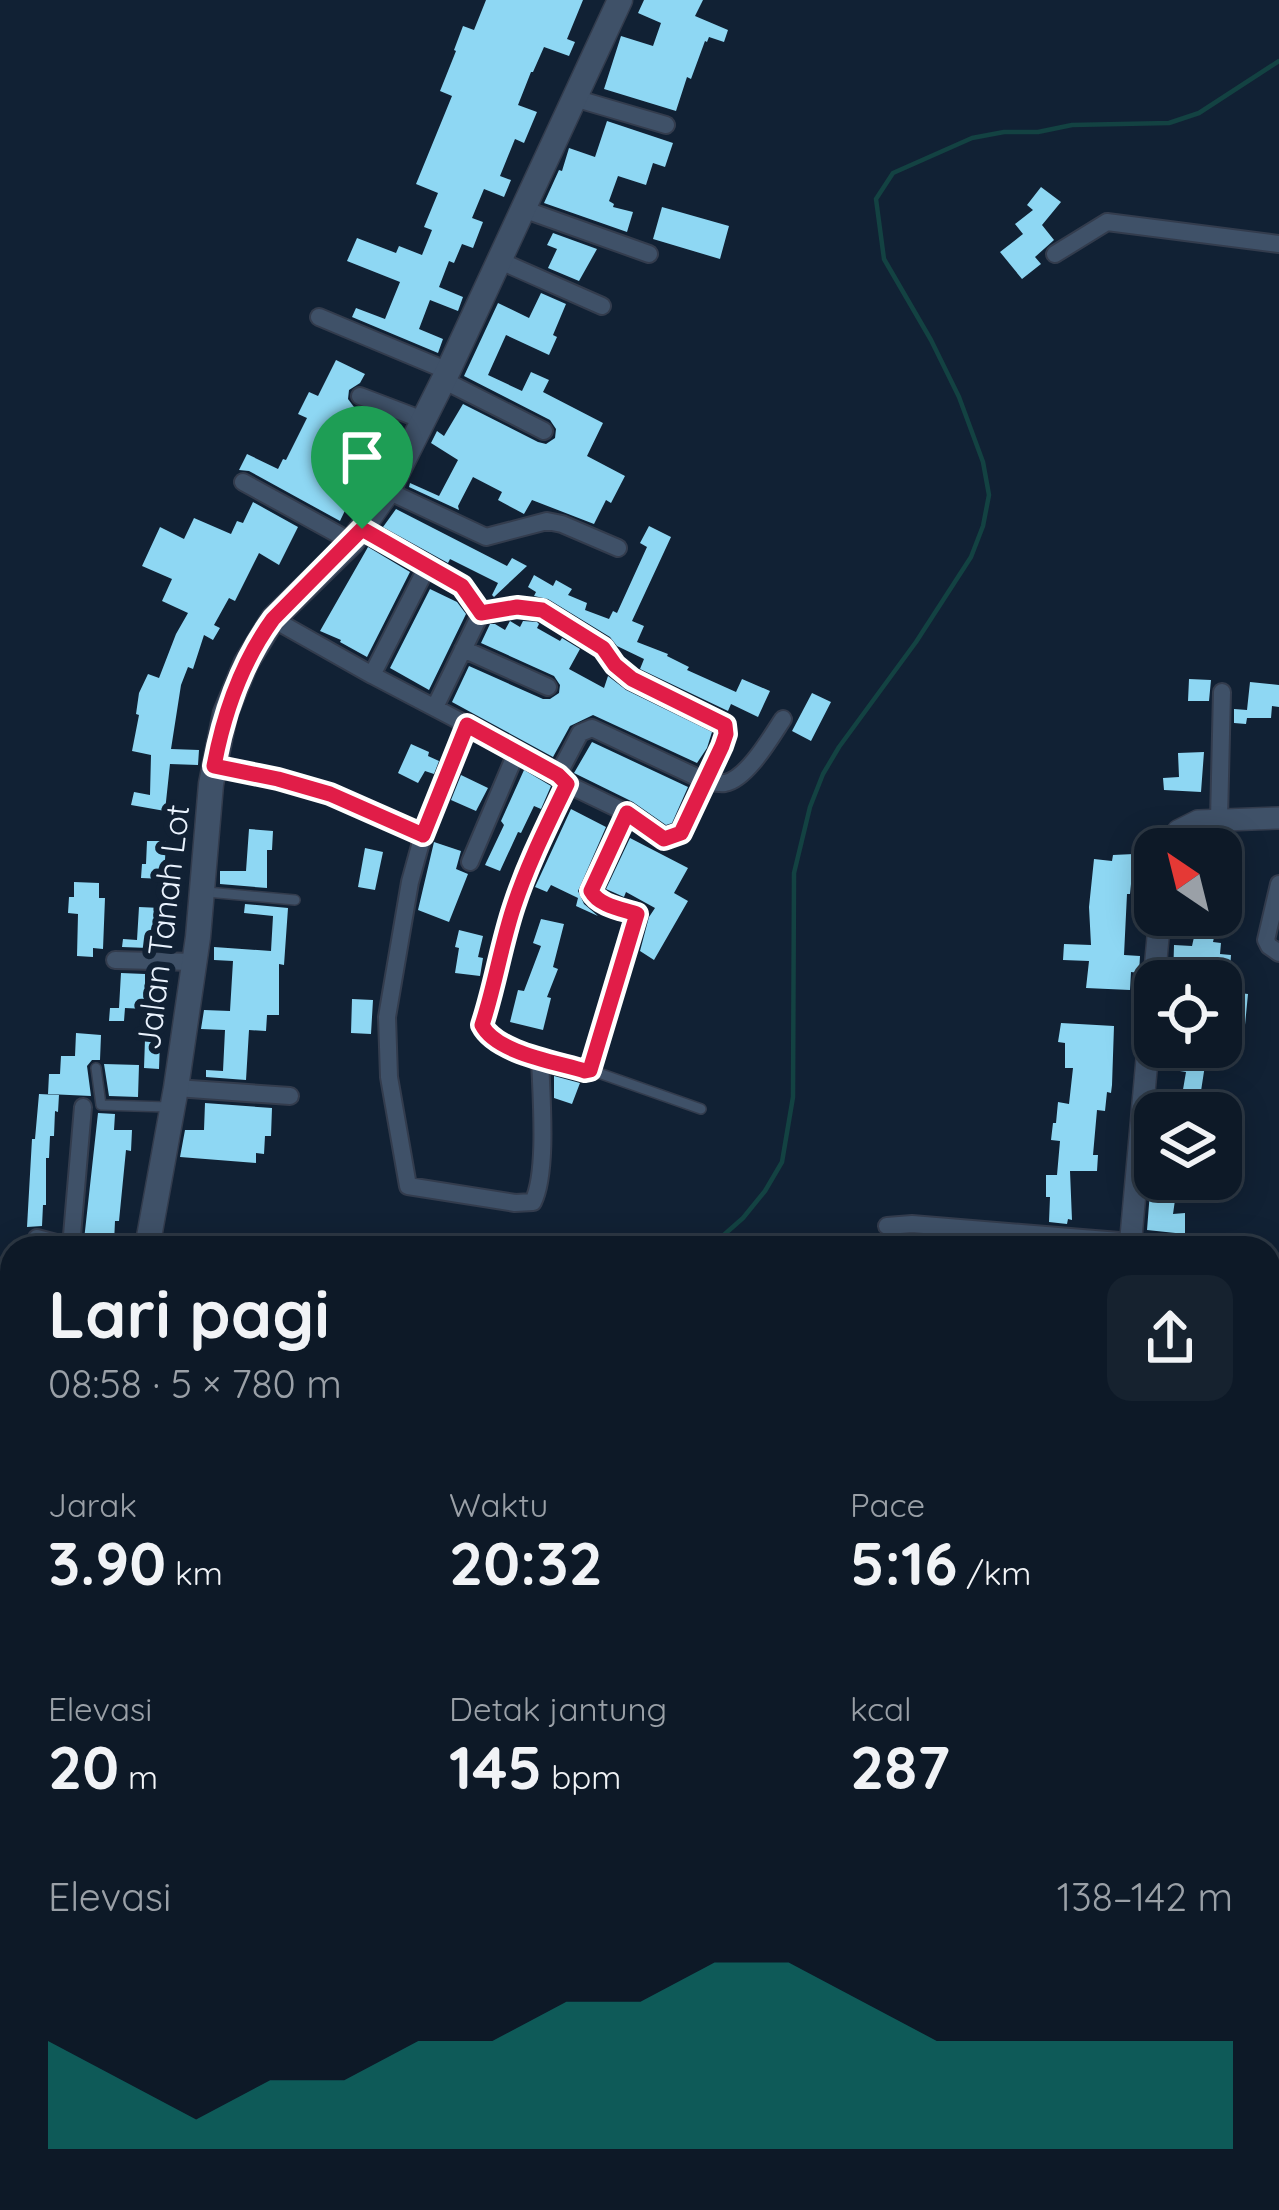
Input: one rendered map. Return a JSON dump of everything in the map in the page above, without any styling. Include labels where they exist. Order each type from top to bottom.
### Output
[{"type":"main road","name":"Jalan Tanah Lot","points":[[149,1236],[194,962],[214,766],[225,714],[246,663],[273,619],[357,535],[388,491],[620,0]]},
{"type":"street","points":[[574,98],[667,125]]},
{"type":"street","points":[[524,208],[649,254]]},
{"type":"street","points":[[1055,254],[1107,222],[1279,244]]},
{"type":"street","points":[[498,260],[602,306]]},
{"type":"street","points":[[319,316],[446,375],[544,431]]},
{"type":"street","points":[[360,396],[423,420]]},
{"type":"street","points":[[243,482],[428,565],[462,586],[481,613]]},
{"type":"street","points":[[388,491],[486,537],[547,521],[618,548]]},
{"type":"street","points":[[372,675],[428,565]]},
{"type":"street","points":[[273,619],[517,751],[664,839],[681,833],[726,734],[723,723],[632,679],[603,648],[542,610],[517,607],[481,613]]},
{"type":"street","points":[[435,707],[481,613]]},
{"type":"street","points":[[463,649],[548,687]]},
{"type":"street","points":[[1220,819],[1222,692]]},
{"type":"street","points":[[627,813],[591,891],[605,903],[637,914],[590,1070],[509,1049],[487,1035],[482,1025],[512,910],[580,733],[592,728],[705,781],[725,783],[750,766],[783,718]]},
{"type":"street","points":[[467,725],[423,835],[410,882],[387,1017],[389,1077],[408,1186],[533,1202],[540,1162],[540,1057]]},
{"type":"street","points":[[470,862],[517,751]]},
{"type":"street","points":[[214,766],[330,794],[423,835]]},
{"type":"street","points":[[1182,828],[1198,820],[1279,818]]},
{"type":"street","points":[[1279,884],[1266,940],[1279,953]]},
{"type":"street","points":[[1131,1236],[1158,936]]},
{"type":"street","points":[[115,960],[194,962]]},
{"type":"street","points":[[174,1097],[290,1096]]},
{"type":"street","points":[[74,1236],[83,1107]]},
{"type":"street","points":[[887,1226],[1043,1236]]},
{"type":"lane","points":[[202,892],[296,900]]},
{"type":"lane","points":[[96,1068],[100,1105],[174,1097]]},
{"type":"lane","points":[[590,1070],[701,1108]]},
{"type":"building","points":[[486,0],[583,0],[567,39],[575,42],[569,56],[544,47],[531,72],[518,105],[537,112],[524,143],[515,139],[500,176],[511,180],[504,197],[484,189],[472,218],[483,222],[473,248],[462,244],[454,263],[449,261],[439,287],[463,297],[458,311],[430,300],[419,329],[443,339],[438,353],[352,317],[356,308],[385,319],[400,282],[347,261],[357,238],[396,253],[399,246],[422,255],[432,230],[424,227],[438,193],[416,184],[452,96],[440,91],[463,26],[474,30]]},
{"type":"building","points":[[644,0],[703,0],[695,16],[728,30],[724,42],[709,37],[705,41],[676,111],[604,89],[621,36],[653,46],[661,23],[638,13]]},
{"type":"building","points":[[607,121],[673,143],[665,167],[653,163],[646,185],[618,176],[609,201],[613,207],[633,212],[627,232],[544,203],[569,148],[595,157]]},
{"type":"building","points":[[1041,187],[1061,202],[1042,225],[1054,240],[1035,257],[1041,264],[1022,279],[1000,252],[1023,234],[1015,224],[1033,210],[1027,205]]},
{"type":"building","points":[[662,207],[729,226],[720,259],[653,239]]},
{"type":"building","points":[[553,233],[597,249],[579,281],[548,268],[557,249],[547,245]]},
{"type":"building","points":[[541,293],[566,304],[549,355],[506,335],[488,375],[522,391],[531,372],[549,380],[543,392],[603,423],[587,456],[625,476],[594,524],[532,500],[524,514],[498,500],[502,492],[473,477],[459,510],[409,487],[410,483],[439,496],[458,460],[431,443],[437,431],[444,436],[463,404],[538,442],[546,444],[555,438],[550,420],[464,376],[498,303],[529,318]]},
{"type":"building","points":[[336,360],[365,374],[349,390],[348,399],[354,407],[372,414],[365,430],[371,433],[362,449],[381,458],[372,477],[363,473],[340,521],[249,471],[239,470],[247,454],[278,469],[286,460],[307,418],[298,414],[309,392],[318,396]]},
{"type":"building","points":[[253,502],[298,527],[279,565],[259,553],[235,601],[229,598],[214,625],[220,628],[213,640],[204,635],[193,669],[188,667],[171,749],[199,750],[198,765],[170,764],[165,811],[131,805],[134,792],[150,795],[151,755],[132,751],[139,693],[148,674],[159,678],[188,613],[162,601],[172,579],[142,566],[160,527],[184,539],[194,518],[231,534],[237,521],[243,523]]},
{"type":"building","points":[[396,509],[507,566],[512,558],[527,566],[494,597],[498,583],[450,559],[448,563],[383,527]]},
{"type":"building","points":[[649,526],[671,537],[632,621],[644,626],[637,642],[736,692],[742,679],[770,691],[758,717],[731,704],[728,711],[640,669],[644,659],[548,599],[534,596],[536,592],[528,587],[534,575],[553,586],[556,580],[572,589],[568,595],[587,603],[585,610],[609,619],[613,611],[617,613],[647,547],[640,543]]},
{"type":"building","points":[[368,547],[410,572],[367,657],[320,631]]},
{"type":"building","points":[[430,589],[457,602],[466,614],[429,690],[390,668]]},
{"type":"building","points":[[510,621],[520,627],[523,621],[537,622],[537,628],[580,649],[569,669],[604,688],[608,676],[626,690],[712,732],[697,763],[593,715],[570,726],[553,757],[452,702],[469,666],[543,699],[559,693],[554,676],[481,643],[490,624],[505,630]]},
{"type":"building","points":[[1189,679],[1211,680],[1209,701],[1188,701]]},
{"type":"building","points":[[1250,682],[1279,685],[1279,707],[1272,706],[1271,718],[1234,723],[1234,709],[1247,710]]},
{"type":"building","points":[[812,693],[831,702],[811,741],[792,731]]},
{"type":"building","points":[[592,742],[688,787],[672,823],[666,825],[633,802],[574,773]]},
{"type":"building","points":[[411,744],[439,761],[434,774],[425,771],[418,783],[398,773]]},
{"type":"building","points":[[1204,752],[1201,792],[1164,790],[1163,778],[1179,777],[1178,753]]},
{"type":"building","points":[[524,770],[551,786],[541,809],[534,806],[518,832],[500,871],[485,865]]},
{"type":"building","points":[[461,775],[488,788],[476,811],[451,800]]},
{"type":"building","points":[[571,809],[606,827],[578,891],[598,916],[576,906],[578,898],[551,885],[547,892],[535,887]]},
{"type":"building","points":[[249,829],[273,831],[272,850],[267,850],[267,888],[220,884],[220,871],[246,871]]},
{"type":"building","points":[[630,838],[688,868],[674,893],[688,901],[654,960],[640,951],[655,908],[626,892],[624,897],[606,889]]},
{"type":"building","points":[[147,841],[166,841],[164,879],[141,878]]},
{"type":"building","points":[[434,842],[461,851],[456,869],[468,874],[449,922],[418,910]]},
{"type":"building","points":[[365,848],[383,852],[375,890],[358,887]]},
{"type":"building","points":[[1134,854],[1124,955],[1140,956],[1134,960],[1130,990],[1086,988],[1089,961],[1063,960],[1064,944],[1091,945],[1094,859],[1112,861],[1113,855]]},
{"type":"building","points":[[74,882],[99,883],[99,898],[105,898],[103,949],[93,948],[93,957],[77,956],[78,914],[68,913]]},
{"type":"building","points":[[245,904],[288,908],[284,965],[279,964],[279,1015],[267,1015],[266,1031],[249,1030],[246,1080],[206,1077],[206,1070],[223,1071],[225,1030],[201,1029],[204,1010],[230,1011],[233,961],[214,960],[214,947],[271,951],[273,916],[244,913]]},
{"type":"building","points":[[139,907],[161,908],[160,930],[175,931],[174,949],[122,947],[123,939],[137,940]]},
{"type":"building","points":[[541,919],[564,924],[543,1030],[510,1022],[518,990],[524,991],[541,946],[533,943]]},
{"type":"building","points":[[459,930],[483,936],[480,976],[455,973]]},
{"type":"building","points":[[1194,936],[1214,936],[1213,942],[1221,943],[1220,954],[1231,955],[1231,960],[1174,960],[1174,945],[1192,946]]},
{"type":"building","points":[[121,973],[145,974],[145,1009],[125,1008],[124,1021],[109,1021],[110,1008],[119,1008]]},
{"type":"building","points":[[1242,993],[1248,994],[1242,1025]]},
{"type":"building","points":[[352,999],[373,1000],[371,1034],[351,1033]]},
{"type":"building","points":[[1061,1023],[1114,1026],[1111,1093],[1107,1092],[1105,1111],[1097,1110],[1093,1155],[1098,1155],[1097,1171],[1070,1171],[1072,1220],[1067,1224],[1049,1222],[1050,1197],[1046,1197],[1046,1175],[1057,1175],[1060,1141],[1051,1140],[1053,1123],[1058,1102],[1069,1104],[1073,1068],[1065,1068],[1065,1043],[1058,1042]]},
{"type":"building","points":[[76,1033],[101,1035],[100,1060],[87,1066],[91,1096],[48,1094],[49,1074],[60,1074],[61,1056],[75,1056]]},
{"type":"building","points":[[145,1039],[160,1040],[159,1069],[144,1068]]},
{"type":"building","points":[[104,1064],[139,1065],[138,1097],[109,1096]]},
{"type":"building","points":[[1162,1068],[1205,1068],[1201,1092],[1183,1092],[1186,1072]]},
{"type":"building","points":[[554,1076],[580,1083],[572,1104],[554,1098]]},
{"type":"building","points":[[39,1094],[59,1095],[58,1112],[46,1158],[42,1226],[27,1227],[32,1139]]},
{"type":"building","points":[[205,1103],[272,1108],[271,1136],[265,1136],[264,1154],[256,1153],[256,1163],[180,1157],[185,1130],[204,1130]]},
{"type":"building","points":[[98,1113],[115,1114],[114,1130],[132,1130],[119,1221],[115,1221],[114,1236],[84,1236]]},
{"type":"building","points":[[1149,1200],[1175,1200],[1173,1214],[1185,1213],[1185,1234],[1147,1230]]},
{"type":"waterway","points":[[723,1236],[765,1191],[782,1162],[793,1097],[794,873],[810,807],[839,747],[971,557],[989,495],[983,462],[959,397],[884,259],[876,199],[893,173],[972,138],[1072,125],[1169,123],[1199,113],[1279,61]]},
{"type":"route","points":[[362,529],[462,586],[481,613],[517,607],[542,610],[603,648],[632,679],[725,725],[722,746],[681,833],[664,839],[627,813],[591,891],[605,903],[637,914],[590,1070],[509,1049],[487,1035],[482,1025],[512,910],[567,784],[558,775],[467,725],[423,835],[330,794],[214,766],[225,714],[263,633],[362,529]]}]
